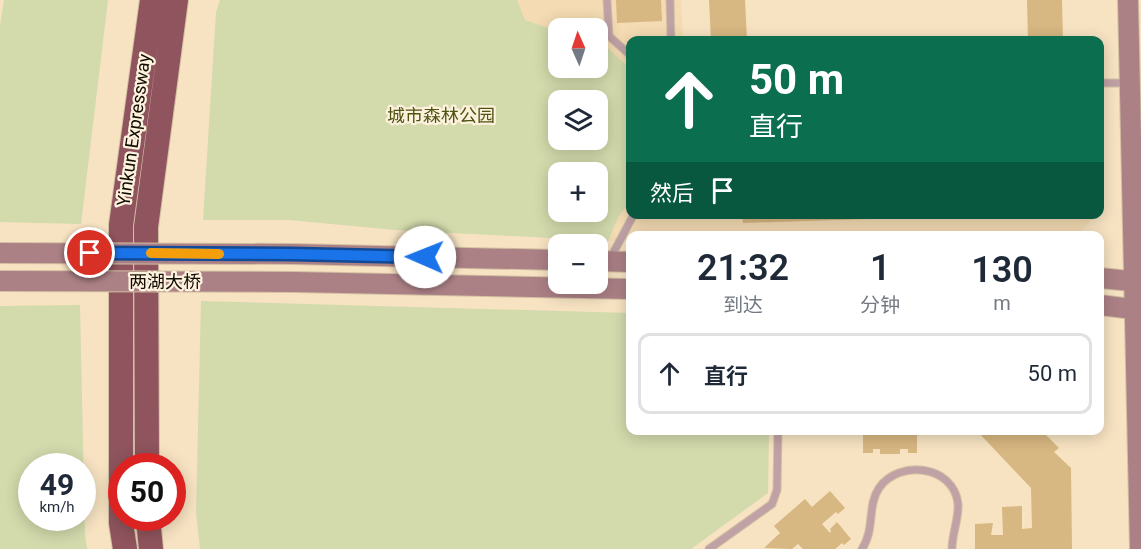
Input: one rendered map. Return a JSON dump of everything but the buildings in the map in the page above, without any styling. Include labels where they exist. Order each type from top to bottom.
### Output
[{"type":"highway","name":"Yinkun Expressway","points":[[125,549],[121,523],[122,225],[152,0]]},
{"type":"highway","name":"Yinkun Expressway","points":[[147,453],[146,227],[176,0]]},
{"type":"highway","points":[[149,531],[151,549]]},
{"type":"main road","points":[[1128,0],[1138,281],[1140,549]]},
{"type":"main road","points":[[0,253],[292,254],[548,260]]},
{"type":"main road","points":[[608,261],[626,262]]},
{"type":"main road","points":[[1104,278],[1138,281]]},
{"type":"main road","name":"两湖大桥","points":[[0,281],[295,282],[626,289]]},
{"type":"main road","points":[[1104,305],[1138,309]]},
{"type":"lane","points":[[607,0],[609,36],[626,51]]},
{"type":"lane","points":[[670,0],[671,36]]},
{"type":"lane","points":[[1104,83],[1130,82]]},
{"type":"lane","points":[[608,253],[631,219]]},
{"type":"lane","points":[[709,549],[772,504],[777,490],[778,435]]},
{"type":"lane","points":[[862,549],[870,533],[874,501],[879,489],[895,475],[915,469],[938,474],[948,482],[955,493],[958,504],[952,549]]},
{"type":"shaded area","points":[[517,0],[681,0],[683,36],[626,36],[626,65],[608,48],[608,18],[548,18],[548,28],[525,20]]},
{"type":"shaded area","points":[[626,207],[626,219],[1093,219],[1081,231],[626,231],[626,241],[608,241],[619,216]]},
{"type":"green space","points":[[4,0],[108,0],[81,224],[0,222],[0,25]]},
{"type":"green space","name":"城市森林公园","points":[[220,0],[517,0],[525,20],[548,28],[548,78],[608,78],[608,48],[626,65],[626,207],[619,216],[608,241],[608,234],[548,234],[548,238],[396,230],[288,220],[203,220],[216,12]]},
{"type":"green space","points":[[201,301],[626,313],[626,435],[769,435],[768,493],[691,549],[200,549],[196,513]]},
{"type":"green space","points":[[80,305],[83,453],[18,453],[18,531],[85,531],[87,549],[0,549],[0,306]]},
{"type":"slow traffic","points":[[151,253],[219,254]]},
{"type":"route","points":[[90,253],[425,257]]}]
